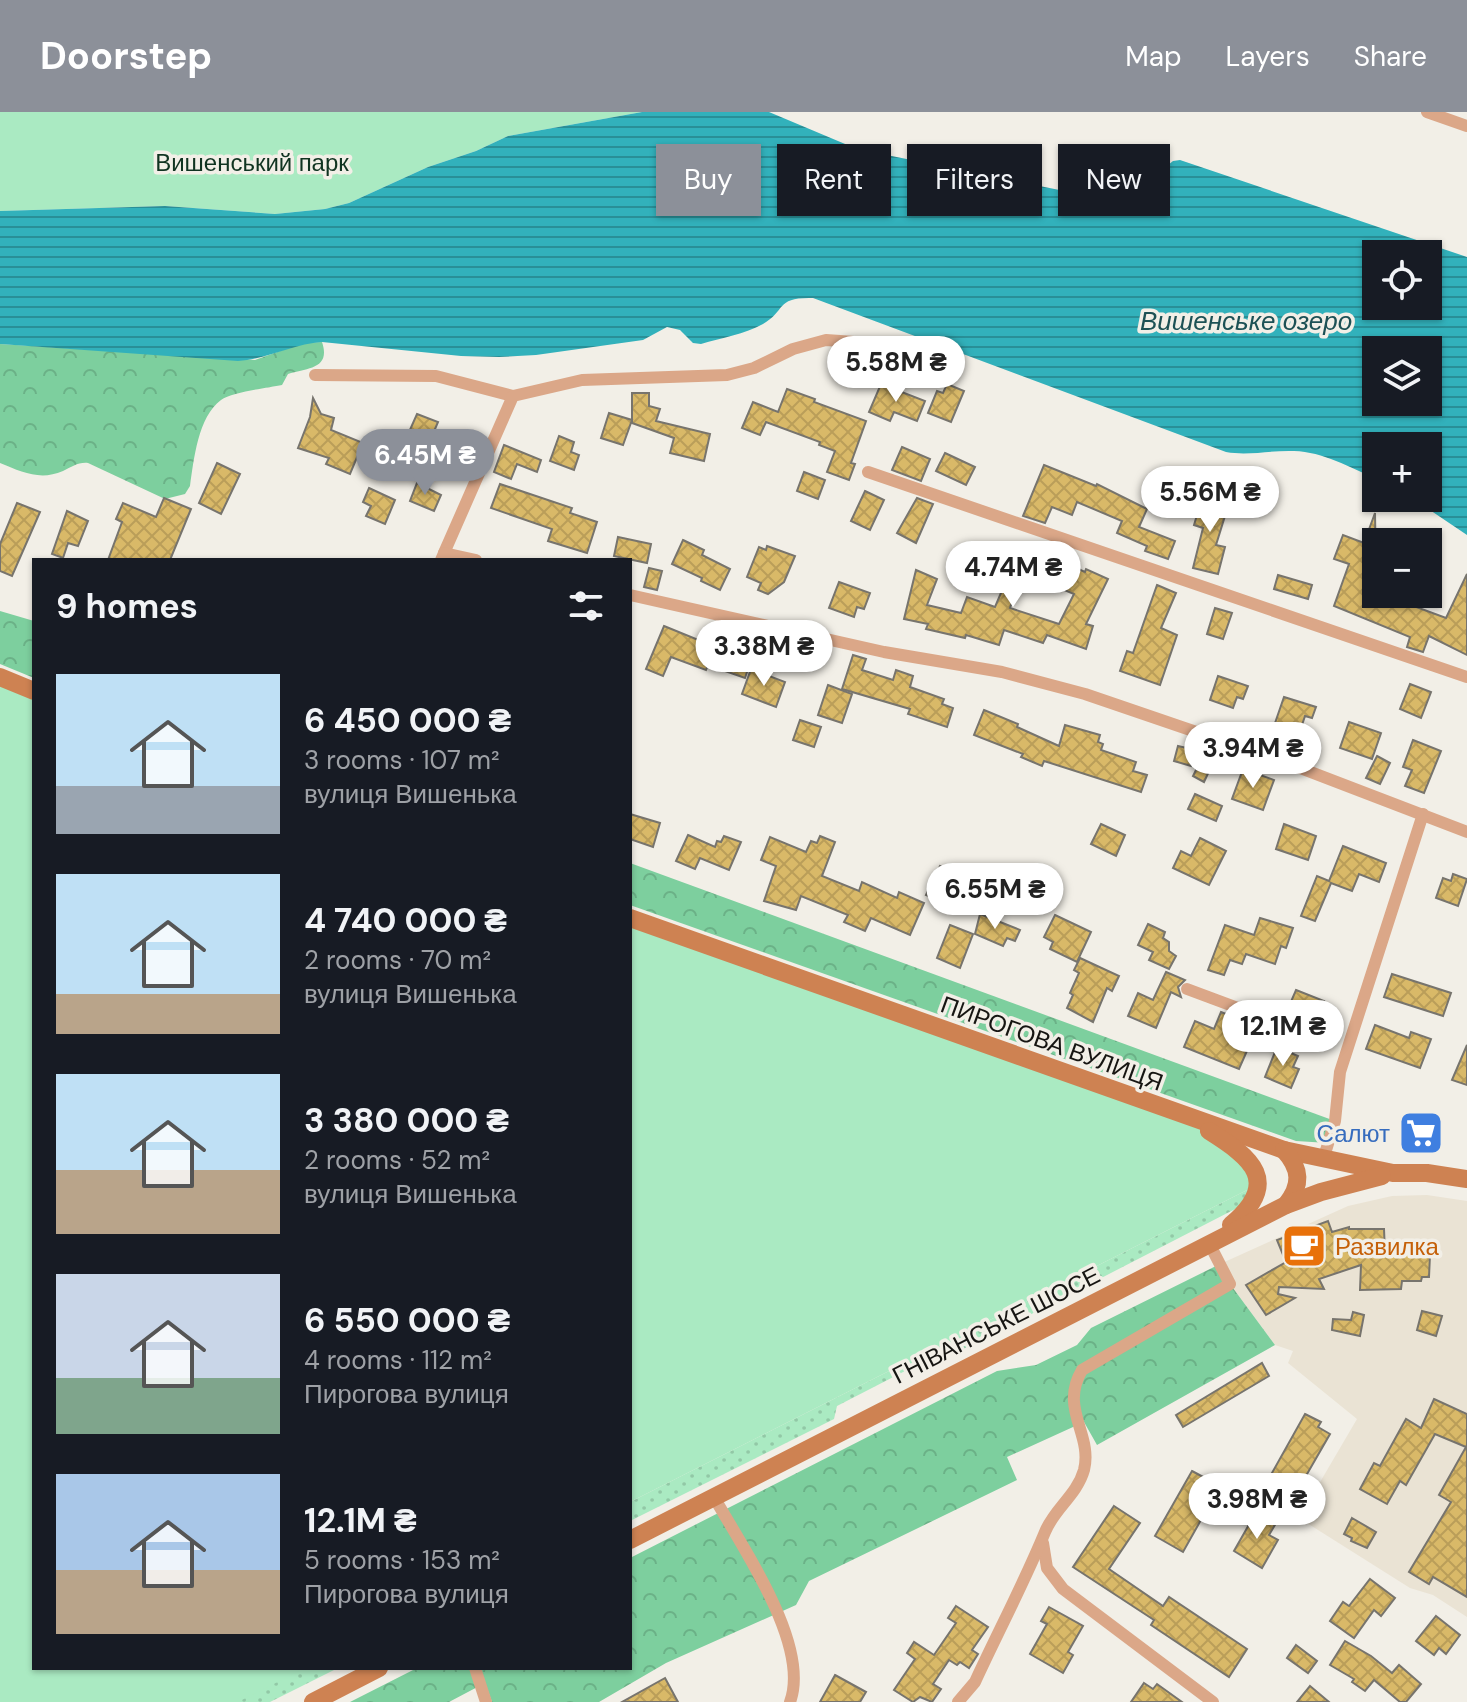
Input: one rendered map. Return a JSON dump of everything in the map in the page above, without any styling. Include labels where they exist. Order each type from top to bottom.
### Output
[{"type":"main road","points":[[0,677],[32,690]]},
{"type":"main road","name":"ПИРОГОВА ВУЛИЦЯ","points":[[632,919],[1284,1150],[1393,1173],[1427,1173],[1467,1179]]},
{"type":"main road","points":[[1182,1115],[1244,1154],[1256,1174],[1256,1196],[1245,1214],[1209,1243]]},
{"type":"main road","points":[[1284,1150],[1295,1162],[1299,1174],[1298,1185],[1286,1205]]},
{"type":"main road","name":"ГНІВАНСЬКЕ ШОСЕ","points":[[632,1539],[1286,1205],[1321,1192],[1393,1173]]},
{"type":"main road","points":[[313,1702],[375,1670]]},
{"type":"street","points":[[1427,112],[1467,126]]},
{"type":"street","points":[[315,375],[436,376],[513,396],[582,380],[727,375],[754,368],[793,349],[826,340],[882,344],[923,356]]},
{"type":"street","points":[[443,556],[513,396]]},
{"type":"street","points":[[868,472],[1467,677]]},
{"type":"street","points":[[632,595],[884,652],[1002,672],[1057,686],[1171,721],[1467,832]]},
{"type":"street","points":[[1323,1160],[1335,1121],[1340,1072],[1423,814]]},
{"type":"street","points":[[1187,989],[1238,1008]]},
{"type":"street","points":[[958,1702],[975,1682],[1045,1530],[1074,1492],[1084,1470],[1084,1448],[1073,1404],[1076,1380],[1082,1370],[1230,1284],[1209,1243]]},
{"type":"street","points":[[714,1497],[775,1606],[787,1636],[795,1681],[790,1702]]},
{"type":"street","points":[[1042,1540],[1047,1568],[1063,1589],[1213,1702]]},
{"type":"street","points":[[476,1670],[486,1702]]},
{"type":"shaded area","points":[[1427,1195],[1467,1201],[1467,1617],[1433,1595],[1410,1588],[1299,1518],[1357,1419],[1288,1363],[1293,1351],[1275,1345],[1230,1284],[1220,1264],[1348,1206],[1392,1196]]},
{"type":"green space","name":"Вишенський парк","points":[[0,112],[642,112],[508,136],[476,151],[428,167],[349,203],[325,209],[275,214],[165,206],[0,211]]},
{"type":"green space","points":[[322,342],[323,358],[316,366],[288,374],[282,385],[233,395],[213,407],[202,428],[190,486],[185,494],[165,499],[88,463],[55,474],[39,475],[0,463],[0,344],[255,360],[302,343]]},
{"type":"green space","points":[[0,611],[32,620],[32,677],[0,664]]},
{"type":"green space","points":[[0,677],[32,690],[32,1670],[301,1670],[238,1702],[0,1702]]},
{"type":"green space","points":[[632,864],[1335,1121],[1328,1143],[1296,1141],[632,906]]},
{"type":"green space","points":[[632,918],[1182,1115],[1231,1145],[1257,1185],[632,1501]]},
{"type":"green space","points":[[1257,1185],[1241,1206],[942,1360],[938,1354],[837,1406],[834,1419],[632,1520],[632,1501]]},
{"type":"green space","points":[[1220,1264],[1230,1284],[1275,1345],[1097,1445],[1084,1422],[1007,1457],[1017,1480],[809,1581],[796,1605],[666,1663],[599,1702],[492,1702],[485,1683],[449,1702],[350,1702],[413,1670],[632,1670],[632,1557],[997,1371],[1036,1365],[1077,1345],[1091,1328]]},
{"type":"green space","points":[[297,1670],[334,1670],[270,1702],[233,1702]]},
{"type":"water","name":"Вишенське озеро","points":[[642,112],[769,112],[845,144],[777,144],[777,216],[891,216],[891,156],[907,159],[907,216],[1042,216],[1042,186],[1058,190],[1058,216],[1170,216],[1170,163],[1180,160],[1417,240],[1362,240],[1362,320],[1442,320],[1442,249],[1467,257],[1467,535],[1433,512],[1442,512],[1442,432],[1362,432],[1362,473],[1305,452],[1226,452],[813,298],[787,302],[763,324],[701,344],[693,343],[680,330],[667,327],[643,340],[536,355],[461,356],[322,342],[238,361],[0,344],[0,211],[165,206],[275,214],[325,209],[349,203],[428,167],[476,151],[508,136]]},
{"type":"building","points":[[881,384],[925,401],[917,421],[894,412],[890,421],[869,412]]},
{"type":"building","points":[[947,384],[964,391],[951,422],[928,413],[937,391],[943,393]]},
{"type":"building","points":[[787,389],[866,421],[851,463],[855,464],[849,480],[827,472],[835,451],[819,445],[820,442],[766,422],[760,435],[742,428],[753,402],[778,412]]},
{"type":"building","points":[[632,393],[649,393],[649,406],[660,409],[656,421],[710,434],[704,461],[670,453],[674,438],[632,423]]},
{"type":"building","points":[[313,398],[321,414],[334,418],[331,430],[363,443],[350,474],[326,464],[329,458],[298,448],[310,417]]},
{"type":"building","points":[[609,413],[632,420],[623,445],[601,438]]},
{"type":"building","points":[[417,414],[438,422],[430,441],[409,432]]},
{"type":"building","points":[[559,436],[574,442],[571,452],[579,455],[574,470],[550,461]]},
{"type":"building","points":[[504,445],[541,460],[537,472],[517,464],[511,479],[494,472]]},
{"type":"building","points":[[902,447],[930,459],[921,481],[892,470]]},
{"type":"building","points":[[945,453],[975,467],[966,485],[936,471]]},
{"type":"building","points":[[217,463],[240,474],[221,514],[199,503]]},
{"type":"building","points":[[1044,465],[1097,484],[1147,509],[1139,527],[1175,541],[1168,559],[1145,551],[1147,546],[1117,533],[1122,521],[1077,502],[1072,515],[1052,507],[1045,523],[1023,516]]},
{"type":"building","points":[[804,472],[825,480],[818,499],[797,491]]},
{"type":"building","points":[[417,483],[441,495],[434,511],[410,501]]},
{"type":"building","points":[[500,484],[572,508],[570,513],[597,522],[587,553],[548,541],[552,529],[491,508]]},
{"type":"building","points":[[369,488],[395,500],[385,524],[366,516],[371,506],[363,502]]},
{"type":"building","points":[[865,491],[884,500],[870,530],[851,521]]},
{"type":"building","points":[[1203,495],[1229,503],[1216,545],[1225,547],[1218,574],[1193,568],[1203,528],[1194,525]]},
{"type":"building","points":[[164,498],[191,509],[171,558],[109,558],[122,522],[116,519],[123,503],[156,517]]},
{"type":"building","points":[[917,498],[933,504],[916,543],[897,533]]},
{"type":"building","points":[[17,503],[40,512],[12,576],[0,571],[0,544]]},
{"type":"building","points":[[67,511],[88,521],[78,546],[68,543],[63,558],[52,554]]},
{"type":"building","points":[[1375,513],[1375,528],[1370,528]]},
{"type":"building","points":[[1343,535],[1362,542],[1362,608],[1419,608],[1446,618],[1467,574],[1467,655],[1429,636],[1423,652],[1407,647],[1410,637],[1334,606],[1349,564],[1334,559]]},
{"type":"building","points":[[618,537],[651,544],[647,563],[614,556]]},
{"type":"building","points":[[683,540],[704,550],[702,555],[730,569],[720,590],[672,564]]},
{"type":"building","points":[[767,546],[795,556],[784,582],[768,594],[758,590],[761,583],[747,577],[759,547],[766,550]]},
{"type":"building","points":[[1053,558],[1108,579],[1086,624],[1093,626],[1086,649],[1047,635],[1043,643],[1004,630],[999,645],[966,635],[965,638],[926,629],[928,624],[904,619],[916,570],[937,579],[927,605],[961,613],[967,597],[995,607],[1012,567],[1024,572],[1010,608],[1059,624],[1074,594],[1043,581]]},
{"type":"building","points":[[649,568],[662,571],[657,590],[644,587]]},
{"type":"building","points":[[1278,575],[1312,585],[1308,599],[1274,589]]},
{"type":"building","points":[[839,582],[870,593],[864,609],[857,607],[854,617],[829,608]]},
{"type":"building","points":[[1157,585],[1176,593],[1161,628],[1177,635],[1160,685],[1120,671],[1127,651],[1133,653]]},
{"type":"building","points":[[1215,608],[1232,613],[1223,639],[1207,634]]},
{"type":"building","points":[[664,626],[730,653],[731,650],[752,657],[745,678],[708,665],[706,670],[671,657],[663,676],[646,669]]},
{"type":"building","points":[[853,655],[866,659],[862,670],[893,680],[896,670],[913,676],[910,687],[944,699],[942,704],[953,708],[947,727],[908,714],[910,709],[842,689]]},
{"type":"building","points":[[751,669],[785,682],[776,707],[742,694]]},
{"type":"building","points":[[1218,676],[1248,686],[1243,699],[1237,697],[1233,708],[1210,700]]},
{"type":"building","points":[[1410,684],[1431,692],[1421,718],[1400,709]]},
{"type":"building","points":[[828,685],[852,694],[842,723],[818,715]]},
{"type":"building","points":[[1284,697],[1316,707],[1312,718],[1305,716],[1300,731],[1275,723]]},
{"type":"building","points":[[984,710],[1059,746],[1065,725],[1100,735],[1098,742],[1103,744],[1101,750],[1136,762],[1133,771],[1147,775],[1141,792],[1044,761],[1042,766],[1021,757],[1023,754],[974,735]]},
{"type":"building","points":[[800,720],[821,727],[814,747],[793,740]]},
{"type":"building","points":[[1349,722],[1381,733],[1372,759],[1340,748]]},
{"type":"building","points":[[1413,740],[1441,751],[1424,793],[1405,786],[1412,770],[1403,767]]},
{"type":"building","points":[[1178,746],[1195,750],[1191,766],[1174,761]]},
{"type":"building","points":[[1377,756],[1390,763],[1380,784],[1366,778]]},
{"type":"building","points":[[1200,762],[1211,767],[1204,782],[1193,776]]},
{"type":"building","points":[[1243,769],[1274,780],[1263,810],[1232,799]]},
{"type":"building","points":[[1195,794],[1222,806],[1216,821],[1188,809]]},
{"type":"building","points":[[632,815],[660,823],[653,847],[632,840]]},
{"type":"building","points":[[1101,824],[1125,835],[1116,856],[1091,844]]},
{"type":"building","points":[[1284,824],[1316,836],[1308,860],[1276,849]]},
{"type":"building","points":[[688,835],[715,847],[724,836],[741,842],[729,870],[700,858],[695,869],[676,861]]},
{"type":"building","points":[[820,836],[835,842],[822,876],[859,891],[862,882],[897,898],[899,892],[924,903],[910,935],[871,918],[865,931],[844,922],[848,915],[801,896],[796,910],[764,901],[776,866],[761,860],[770,837],[806,852],[811,841],[817,843]]},
{"type":"building","points":[[1200,838],[1226,851],[1209,885],[1173,868],[1181,851],[1191,856]]},
{"type":"building","points":[[1343,846],[1386,863],[1379,882],[1359,874],[1352,891],[1331,883],[1315,921],[1301,916],[1317,876],[1329,881]]},
{"type":"building","points":[[940,866],[963,876],[949,905],[926,895]]},
{"type":"building","points":[[1453,874],[1467,879],[1458,906],[1436,898],[1443,878],[1451,881]]},
{"type":"building","points":[[980,914],[1020,930],[1015,941],[1007,938],[1003,946],[975,934]]},
{"type":"building","points":[[1055,915],[1091,932],[1077,962],[1050,949],[1053,942],[1044,937]]},
{"type":"building","points":[[1260,918],[1293,928],[1286,948],[1281,946],[1275,964],[1246,954],[1242,964],[1230,960],[1224,975],[1208,970],[1225,925],[1254,935]]},
{"type":"building","points":[[1148,924],[1165,932],[1163,938],[1169,942],[1169,951],[1176,956],[1169,969],[1149,960],[1153,952],[1138,945]]},
{"type":"building","points":[[950,925],[973,934],[960,968],[937,958]]},
{"type":"building","points":[[1080,958],[1119,976],[1112,991],[1107,988],[1093,1022],[1067,1008],[1079,973],[1074,970]]},
{"type":"building","points":[[1166,972],[1185,980],[1178,987],[1181,997],[1171,992],[1156,1028],[1128,1016],[1138,993],[1153,1000]]},
{"type":"building","points":[[1392,974],[1451,993],[1443,1016],[1384,997]]},
{"type":"building","points":[[1296,990],[1324,1001],[1315,1022],[1287,1011]]},
{"type":"building","points":[[1221,1012],[1236,1018],[1229,1035],[1250,1044],[1239,1069],[1184,1047],[1195,1021],[1214,1029]]},
{"type":"building","points":[[1375,1025],[1409,1038],[1411,1032],[1431,1039],[1420,1068],[1366,1049]]},
{"type":"building","points":[[1467,1045],[1467,1085],[1452,1080]]},
{"type":"building","points":[[1277,1047],[1298,1056],[1293,1067],[1299,1069],[1291,1088],[1265,1077]]},
{"type":"building","points":[[1410,1114],[1435,1122],[1432,1132],[1420,1137],[1402,1129]]},
{"type":"building","points":[[1328,1221],[1332,1232],[1349,1227],[1384,1229],[1385,1253],[1430,1255],[1429,1277],[1422,1277],[1421,1281],[1402,1281],[1401,1289],[1360,1290],[1361,1265],[1319,1279],[1324,1289],[1279,1287],[1278,1294],[1295,1298],[1266,1315],[1246,1285],[1286,1262],[1277,1240]]},
{"type":"building","points":[[1422,1311],[1442,1316],[1436,1336],[1417,1330]]},
{"type":"building","points":[[1353,1312],[1364,1315],[1360,1336],[1332,1330],[1333,1319],[1351,1320]]},
{"type":"building","points":[[1262,1363],[1269,1376],[1183,1427],[1176,1415]]},
{"type":"building","points":[[1434,1399],[1467,1414],[1467,1597],[1433,1577],[1429,1584],[1409,1572],[1451,1502],[1439,1495],[1466,1447],[1435,1434],[1406,1485],[1400,1481],[1387,1504],[1360,1489],[1374,1463],[1380,1466],[1406,1419],[1421,1428]]},
{"type":"building","points":[[1305,1414],[1321,1422],[1318,1427],[1330,1434],[1295,1495],[1268,1480]]},
{"type":"building","points":[[1192,1471],[1220,1486],[1183,1552],[1155,1536]]},
{"type":"building","points":[[1114,1506],[1140,1523],[1109,1569],[1163,1606],[1169,1597],[1247,1649],[1229,1677],[1151,1625],[1154,1620],[1073,1567]]},
{"type":"building","points":[[1255,1514],[1275,1525],[1269,1535],[1278,1540],[1262,1568],[1234,1551]]},
{"type":"building","points":[[1352,1518],[1376,1532],[1367,1548],[1344,1534]]},
{"type":"building","points":[[1370,1579],[1395,1598],[1381,1616],[1374,1610],[1354,1638],[1330,1621],[1343,1602],[1349,1606]]},
{"type":"building","points":[[956,1606],[988,1627],[972,1650],[978,1654],[969,1668],[949,1660],[933,1684],[941,1689],[932,1702],[920,1697],[913,1702],[894,1690],[915,1659],[907,1653],[914,1642],[934,1655],[956,1623],[948,1618]]},
{"type":"building","points":[[1049,1607],[1083,1626],[1068,1652],[1073,1655],[1063,1673],[1030,1654],[1047,1624],[1041,1621]]},
{"type":"building","points":[[1436,1616],[1460,1635],[1446,1654],[1439,1648],[1434,1655],[1416,1641]]},
{"type":"building","points":[[1345,1641],[1392,1673],[1399,1665],[1421,1684],[1406,1702],[1400,1702],[1374,1680],[1365,1691],[1352,1682],[1354,1679],[1330,1665]]},
{"type":"building","points":[[1296,1645],[1317,1661],[1308,1673],[1287,1658]]},
{"type":"building","points":[[835,1675],[866,1692],[860,1702],[820,1702]]},
{"type":"building","points":[[665,1678],[678,1702],[622,1702]]},
{"type":"building","points":[[1144,1683],[1153,1689],[1157,1684],[1182,1702],[1131,1702]]},
{"type":"building","points":[[1310,1686],[1329,1702],[1297,1702]]},
{"type":"place","name":"Салют","points":[[1421,1133]]},
{"type":"place","name":"Развилка","points":[[1304,1246]]}]
